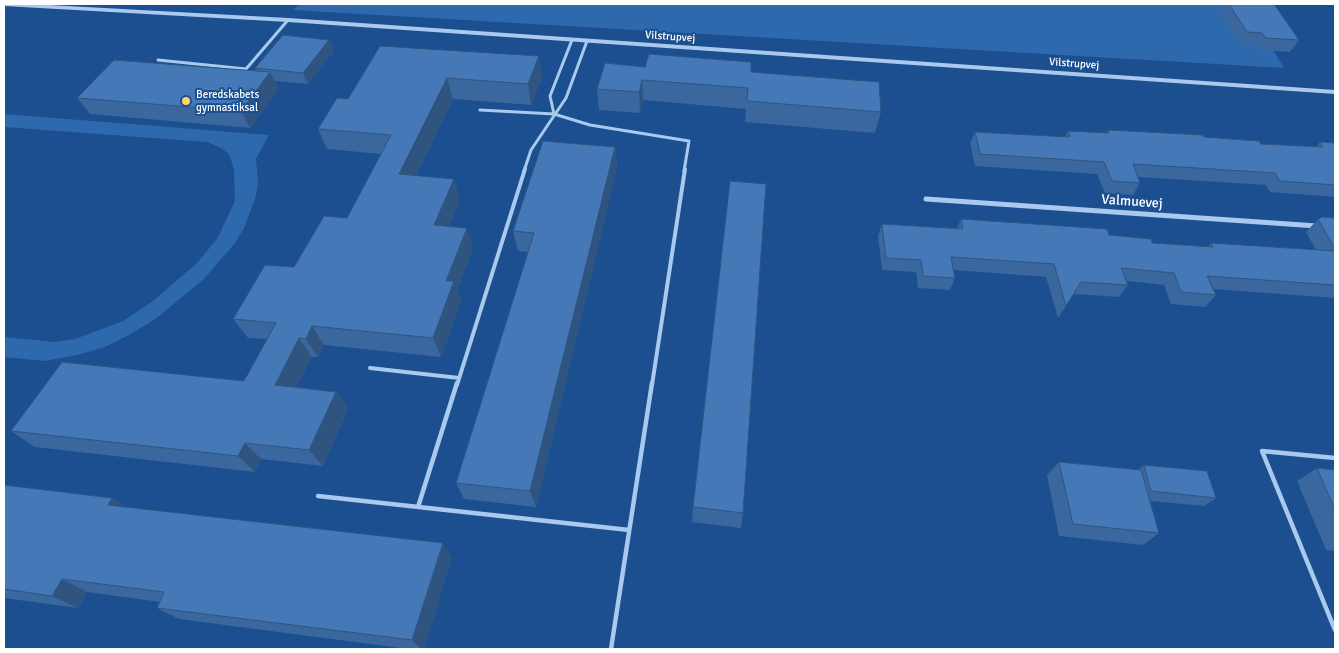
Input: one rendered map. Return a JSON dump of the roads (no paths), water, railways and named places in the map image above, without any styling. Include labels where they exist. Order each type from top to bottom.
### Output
[{"type":"street","name":"Vilstrupvej","points":[[4,4],[288,20],[1335,92]]},
{"type":"street","name":"Valmuevej","points":[[926,199],[1325,226]]},
{"type":"lane","points":[[158,60],[246,68],[288,20]]},
{"type":"lane","points":[[554,114],[550,96],[572,40]]},
{"type":"lane","points":[[418,507],[531,150],[566,98],[587,41]]},
{"type":"lane","points":[[480,110],[554,114],[590,125],[689,141],[611,649]]},
{"type":"lane","points":[[370,368],[459,378]]},
{"type":"lane","points":[[1335,458],[1262,451],[1335,630]]},
{"type":"lane","points":[[318,496],[629,530]]},
{"type":"place","name":"Beredskabets gymnastiksal","points":[[186,101]]}]
